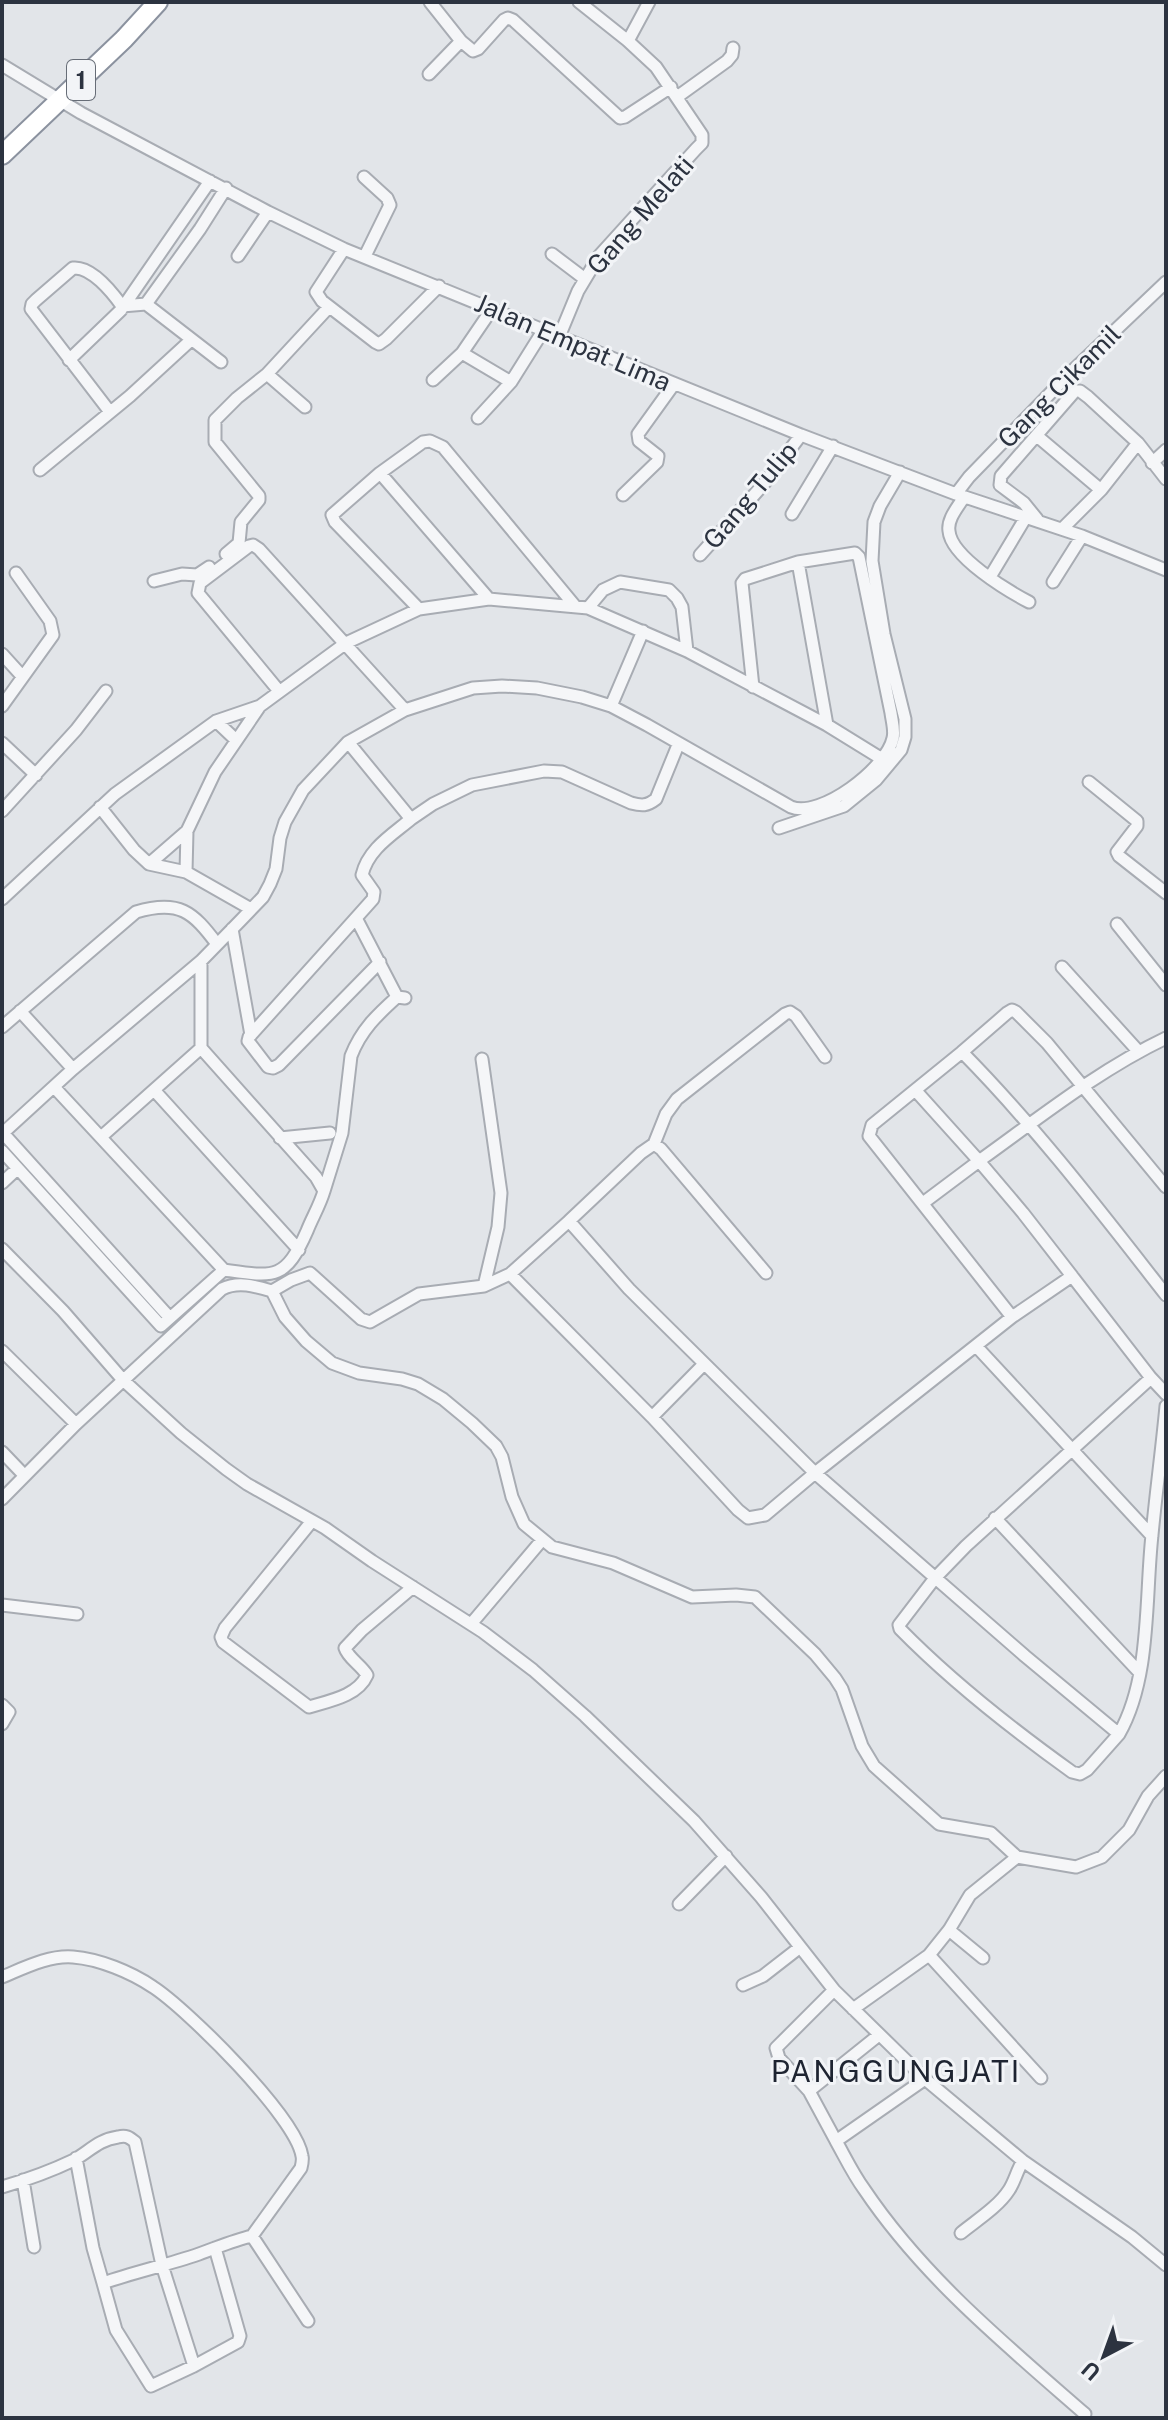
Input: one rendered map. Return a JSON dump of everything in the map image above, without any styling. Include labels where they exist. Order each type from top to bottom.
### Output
[{"type":"highway","name":"1","points":[[2,155],[124,39],[158,2]]},
{"type":"street","points":[[430,2],[461,41],[473,51],[504,20],[513,20],[620,118],[674,92],[727,61],[733,48]]},
{"type":"street","points":[[579,2],[656,67],[674,92]]},
{"type":"street","points":[[628,41],[649,2]]},
{"type":"street","points":[[429,74],[461,41]]},
{"type":"street","name":"Jalan Empat Lima","points":[[2,65],[59,100],[268,212],[344,249],[801,435],[960,496],[1082,536],[1166,570]]},
{"type":"street","name":"Gang Melati","points":[[559,337],[585,279],[609,243],[702,143],[702,135],[674,92]]},
{"type":"street","points":[[364,177],[387,198],[390,205],[365,256]]},
{"type":"street","points":[[69,360],[117,315],[210,181]]},
{"type":"street","points":[[146,304],[226,188]]},
{"type":"street","points":[[238,256],[268,212]]},
{"type":"street","points":[[344,249],[316,292],[318,298],[379,344],[439,286]]},
{"type":"street","points":[[552,254],[585,279]]},
{"type":"street","points":[[110,412],[34,315],[32,304],[73,268],[79,267],[90,273],[122,306]]},
{"type":"street","name":"Gang Cikamil","points":[[990,577],[969,562],[948,530],[969,477],[1066,377],[1166,282]]},
{"type":"street","points":[[122,306],[146,304],[221,362]]},
{"type":"street","points":[[154,581],[182,574],[197,575],[239,543],[241,522],[258,502],[259,496],[215,442],[215,420],[267,374],[329,307]]},
{"type":"street","points":[[433,380],[462,353],[492,309]]},
{"type":"street","points":[[478,418],[511,382],[543,331]]},
{"type":"street","points":[[40,470],[191,340]]},
{"type":"street","points":[[462,353],[511,382]]},
{"type":"street","points":[[267,374],[305,407]]},
{"type":"street","points":[[623,495],[657,462],[658,456],[639,441],[638,434],[674,384]]},
{"type":"street","points":[[1029,602],[990,577],[1032,518],[1024,503],[1000,485],[1001,476],[1075,391],[1088,397],[1138,443],[1166,479]]},
{"type":"street","name":"Gang Tulip","points":[[700,555],[763,485],[801,435]]},
{"type":"street","points":[[1037,436],[1101,490]]},
{"type":"street","points":[[419,609],[335,522],[332,515],[380,473],[423,442],[430,441],[443,447],[575,606]]},
{"type":"street","points":[[1062,529],[1101,490],[1138,443]]},
{"type":"street","points":[[792,514],[833,446]]},
{"type":"street","points":[[1152,463],[1166,450]]},
{"type":"street","points":[[779,828],[844,806],[876,780],[901,750],[905,719],[884,634],[872,561],[874,522],[900,472]]},
{"type":"street","points":[[380,473],[489,599]]},
{"type":"street","points":[[1053,582],[1082,536]]},
{"type":"street","points":[[279,691],[198,593],[200,583],[247,547],[257,546],[405,710]]},
{"type":"street","points":[[166,1322],[2,1133],[201,961],[263,897],[276,869],[280,838],[303,790],[348,742],[405,710],[473,688],[502,686],[537,688],[611,706],[798,810],[822,805],[844,792],[882,759],[893,739],[859,557],[855,553],[798,562],[745,579],[742,583],[753,687]]},
{"type":"street","points":[[798,562],[827,725]]},
{"type":"street","points":[[2,706],[53,635],[53,628],[16,573]]},
{"type":"street","points":[[588,608],[603,590],[620,582],[669,590],[682,607],[687,651]]},
{"type":"street","points":[[149,864],[187,831],[215,772],[260,706],[346,643],[419,609],[489,599],[588,608],[687,651],[827,725],[882,759]]},
{"type":"street","points":[[611,706],[643,631]]},
{"type":"street","points":[[2,654],[22,676]]},
{"type":"street","points":[[2,811],[76,730],[106,691]]},
{"type":"street","points":[[2,899],[100,807],[140,775],[216,721],[260,706]]},
{"type":"street","points":[[216,721],[236,740]]},
{"type":"street","points":[[348,742],[411,819]]},
{"type":"street","points":[[2,743],[36,775]]},
{"type":"street","points":[[380,962],[273,1068],[268,1067],[248,1041],[373,899],[374,892],[362,875],[364,867],[375,849],[411,819],[472,785],[544,771],[562,772],[642,806],[656,799],[678,745]]},
{"type":"street","points":[[1089,782],[1137,821],[1137,826],[1119,846],[1119,856],[1166,893]]},
{"type":"street","points":[[100,807],[149,864],[186,872],[251,909]]},
{"type":"street","points":[[186,872],[187,831]]},
{"type":"street","points":[[2,1027],[136,912],[158,907],[190,913],[217,944]]},
{"type":"street","points":[[54,1087],[224,1270],[257,1274],[276,1273],[285,1268],[299,1250],[324,1191],[342,1133],[351,1056],[356,1044],[372,1019],[401,998],[356,918]]},
{"type":"street","points":[[1117,924],[1166,985]]},
{"type":"street","points":[[232,929],[251,1035]]},
{"type":"street","points":[[201,961],[201,1048],[316,1177],[324,1191]]},
{"type":"street","points":[[1062,967],[1139,1052]]},
{"type":"street","points":[[1012,1317],[869,1136],[872,1125],[1012,1010],[1047,1043],[1166,1187]]},
{"type":"street","points":[[20,1011],[73,1069]]},
{"type":"street","points":[[2,1499],[76,1424],[222,1289],[240,1285],[272,1291],[310,1273],[361,1319],[370,1322],[419,1294],[484,1286],[510,1274],[654,1144],[666,1114],[677,1099],[785,1014],[790,1012],[796,1016],[825,1057]]},
{"type":"street","points":[[923,1203],[1059,1102],[1166,1038]]},
{"type":"street","points":[[101,1137],[201,1048]]},
{"type":"street","points":[[962,1052],[997,1087],[1107,1218],[1166,1295]]},
{"type":"street","points":[[482,1059],[501,1193],[498,1227],[484,1286]]},
{"type":"street","points":[[154,1090],[299,1250]]},
{"type":"street","points":[[916,1091],[1023,1213],[1166,1394]]},
{"type":"street","points":[[280,1138],[330,1133]]},
{"type":"street","points":[[654,1144],[766,1273]]},
{"type":"street","points":[[2,1151],[166,1322]]},
{"type":"street","points":[[2,1183],[17,1169]]},
{"type":"street","points":[[569,1221],[629,1289],[815,1473],[1119,1734]]},
{"type":"street","points":[[2,1249],[63,1311],[123,1380],[226,1469],[471,1624],[533,1670],[676,1803],[761,1897],[834,1990],[925,2079],[1023,2161],[1132,2237],[1166,2265]]},
{"type":"street","points":[[166,1322],[224,1270]]},
{"type":"street","points":[[510,1274],[748,1518],[765,1515],[1012,1317],[1072,1276]]},
{"type":"street","points":[[272,1291],[285,1317],[306,1341],[332,1363],[359,1373],[418,1384],[443,1399],[472,1423],[496,1446],[524,1524],[552,1547],[613,1563],[692,1597],[755,1597],[815,1654],[835,1678],[842,1689],[862,1746],[874,1766],[939,1824],[991,1833],[1017,1857],[1076,1867],[1102,1857],[1129,1830],[1148,1796],[1166,1776]]},
{"type":"street","points":[[976,1346],[1152,1536]]},
{"type":"street","points":[[2,1351],[76,1424]]},
{"type":"street","points":[[652,1417],[704,1364]]},
{"type":"street","points":[[1151,1378],[995,1518],[935,1578],[899,1625],[945,1672],[1013,1730],[1072,1772],[1080,1774],[1119,1734],[1133,1707],[1140,1673],[1166,1406]]},
{"type":"street","points":[[2,1452],[24,1475]]},
{"type":"street","points":[[995,1518],[1140,1673]]},
{"type":"street","points":[[312,1521],[221,1633],[223,1642],[309,1707],[343,1696],[366,1679],[363,1668],[345,1648],[413,1587]]},
{"type":"street","points":[[471,1624],[542,1540]]},
{"type":"street","points":[[2,1605],[77,1614]]},
{"type":"street","points":[[2,1705],[9,1712],[2,1724]]},
{"type":"street","points":[[679,1904],[726,1856]]},
{"type":"street","points":[[853,2009],[929,1955],[949,1930],[970,1895],[1017,1857]]},
{"type":"street","points":[[949,1930],[983,1958]]},
{"type":"street","points":[[743,1985],[763,1976],[799,1948]]},
{"type":"street","points":[[929,1955],[1041,2078]]},
{"type":"street","points":[[2,1977],[45,1960],[71,1956],[96,1961],[153,1986],[195,2021],[269,2098],[302,2155],[301,2168],[252,2236],[103,2283]]},
{"type":"street","points":[[834,1990],[776,2048],[779,2058],[809,2091],[863,2188],[892,2228],[970,2312],[1085,2414]]},
{"type":"street","points":[[809,2091],[879,2035]]},
{"type":"street","points":[[836,2141],[925,2079]]},
{"type":"street","points":[[2,2187],[76,2158],[104,2140],[122,2136],[135,2142],[162,2265],[194,2366]]},
{"type":"street","points":[[76,2158],[93,2248],[116,2330],[151,2386],[233,2345],[240,2336],[215,2248]]},
{"type":"street","points":[[961,2233],[999,2202],[1009,2190],[1014,2174],[1023,2161]]},
{"type":"street","points":[[23,2180],[34,2247]]},
{"type":"street","points":[[252,2236],[308,2321]]},
{"type":"district","name":"PANGGUNGJATI","points":[[896,2071]]}]
